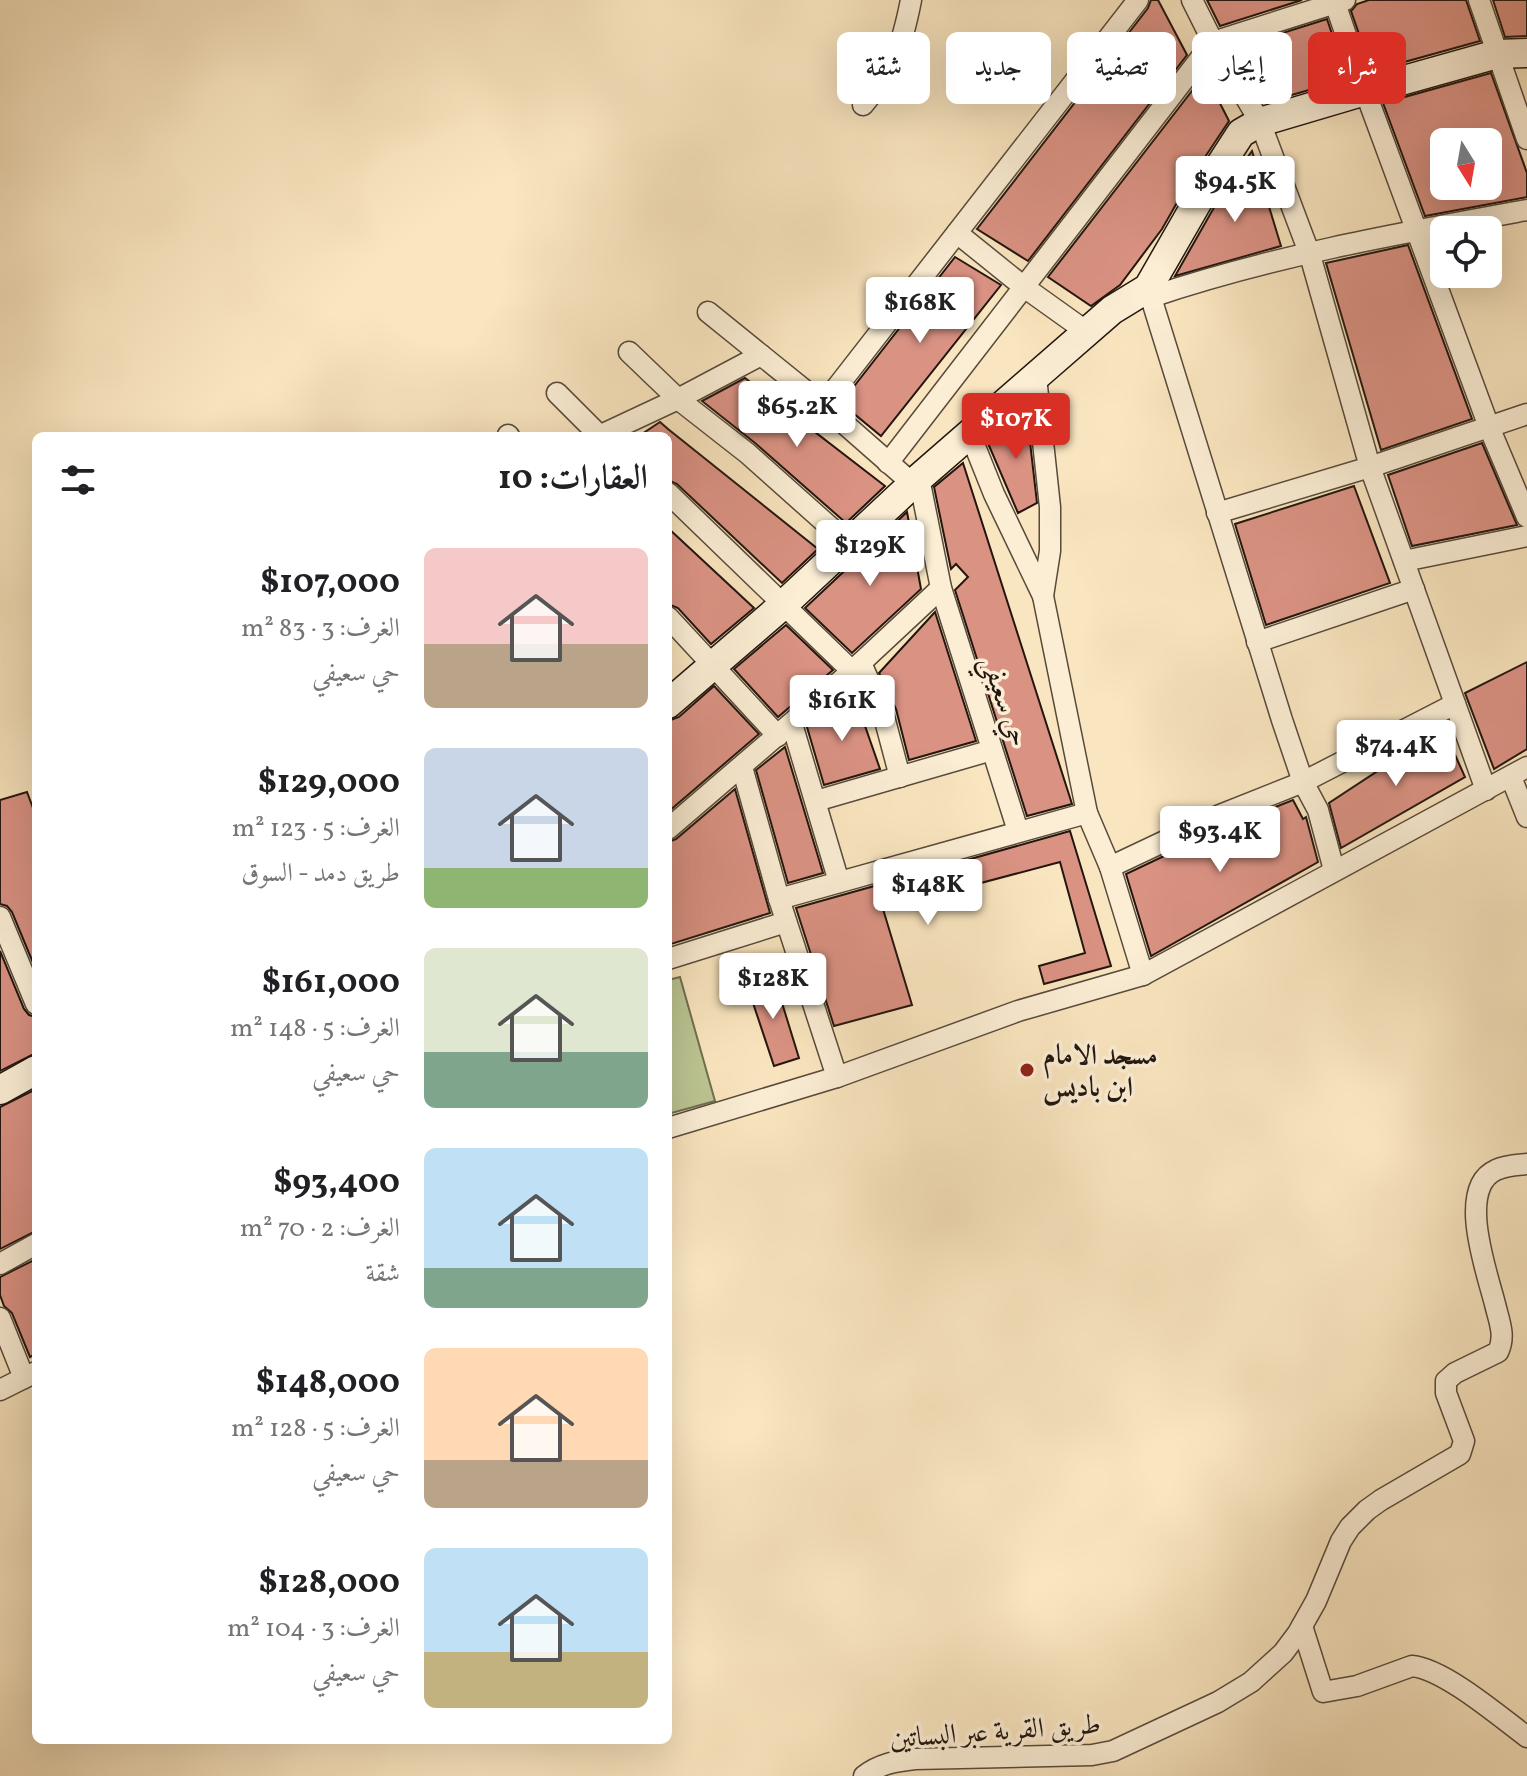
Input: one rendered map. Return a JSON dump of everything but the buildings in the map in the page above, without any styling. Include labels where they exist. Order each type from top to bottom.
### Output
[{"type":"main road","points":[[1406,80],[1497,54],[1527,53]]},
{"type":"main road","points":[[672,701],[1112,310],[1149,293],[1206,187],[1241,133],[1260,122],[1321,104]]},
{"type":"main road","points":[[0,1090],[32,1072]]},
{"type":"street","points":[[863,105],[885,80],[897,55],[911,0]]},
{"type":"street","points":[[823,405],[1138,0]]},
{"type":"street","points":[[1192,0],[1208,32]]},
{"type":"street","points":[[1479,0],[1527,139]]},
{"type":"street","points":[[1243,32],[1338,1],[1347,32]]},
{"type":"street","points":[[888,463],[1192,69]]},
{"type":"street","points":[[1249,104],[1260,122],[1310,255],[1370,467],[1486,790]]},
{"type":"street","points":[[1370,104],[1489,427],[1527,517]]},
{"type":"street","points":[[1334,870],[1318,810],[1303,782],[1257,642],[1149,293],[1416,231],[1527,210]]},
{"type":"street","points":[[957,233],[1087,332]]},
{"type":"street","points":[[708,312],[823,405],[888,463],[916,481]]},
{"type":"street","points":[[629,352],[678,399],[747,453],[848,543]]},
{"type":"street","points":[[608,432],[761,355]]},
{"type":"street","points":[[1036,377],[1050,507],[1050,551],[1043,596]]},
{"type":"street","points":[[557,393],[596,432]]},
{"type":"street","points":[[1217,513],[1370,467],[1527,414]]},
{"type":"street","points":[[970,434],[994,494],[1043,596],[1087,813],[1110,867],[1143,975]]},
{"type":"street","name":"حي سعيفي","points":[[916,481],[941,588],[1018,831]]},
{"type":"street","points":[[672,497],[783,605],[856,667],[883,713],[900,777]]},
{"type":"street","points":[[1404,561],[1527,536]]},
{"type":"street","points":[[672,826],[785,730],[941,588]]},
{"type":"street","points":[[1257,642],[1414,589]]},
{"type":"street","points":[[672,621],[712,666],[785,730],[816,801],[839,882]]},
{"type":"street","points":[[1110,867],[1220,815],[1303,782],[1455,704]]},
{"type":"street","points":[[816,801],[992,750]]},
{"type":"street","points":[[742,767],[786,922],[837,1077]]},
{"type":"street","points":[[672,1127],[837,1077],[1018,1011],[1143,975],[1519,772],[1527,817]]},
{"type":"street","points":[[779,899],[1087,813]]},
{"type":"street","points":[[0,917],[32,994]]},
{"type":"street","points":[[672,958],[786,922]]},
{"type":"street","name":"طريق القرية عبر البساتين","points":[[864,1776],[885,1765],[915,1759],[1071,1757],[1113,1751],[1218,1702],[1251,1682],[1283,1653],[1316,1601],[1350,1527],[1367,1510],[1460,1454],[1464,1447],[1446,1393],[1446,1381],[1455,1373],[1498,1352],[1502,1335],[1479,1239],[1475,1213],[1478,1192],[1481,1183],[1497,1169],[1527,1164]]},
{"type":"street","points":[[0,1264],[32,1246]]},
{"type":"street","points":[[0,1318],[30,1375],[0,1390]]},
{"type":"street","points":[[1302,1626],[1323,1692],[1357,1686],[1418,1666],[1437,1673],[1527,1737]]},
{"type":"green space","points":[[680,977],[715,1101],[672,1113],[672,979]]},
{"type":"place","name":"مسجد الامام ابن باديس","points":[[1027,1070]]}]
